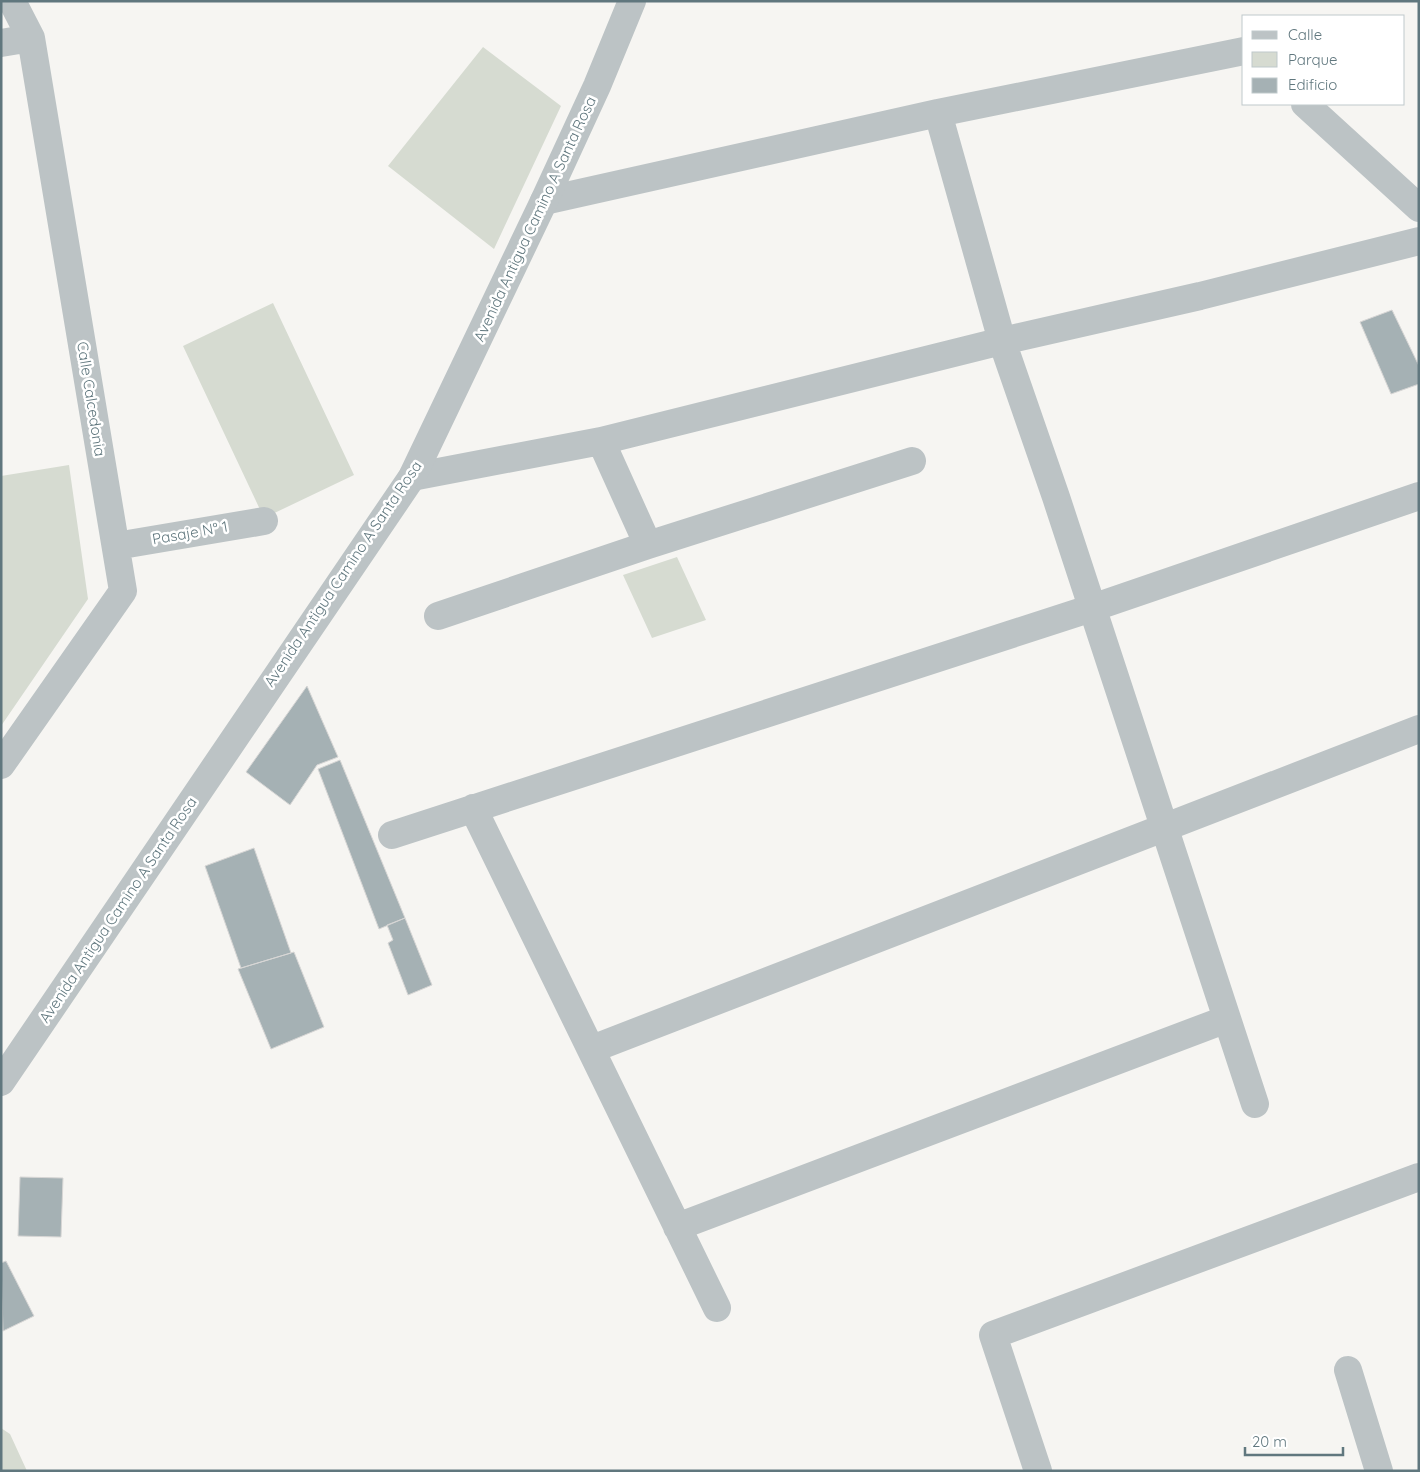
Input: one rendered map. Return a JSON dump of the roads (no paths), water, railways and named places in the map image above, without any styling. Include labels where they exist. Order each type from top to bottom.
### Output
[{"type":"street","name":"Calle Calcedonia","points":[[1,765],[123,591],[31,38],[12,1]]},
{"type":"street","name":"Avenida Antigua Camino A Santa Rosa","points":[[1,1082],[412,477],[544,201],[597,86],[632,1]]},
{"type":"street","points":[[1,43],[31,38]]},
{"type":"street","points":[[544,201],[938,114],[1242,51]]},
{"type":"street","points":[[1306,105],[1419,208]]},
{"type":"street","points":[[938,114],[1002,341],[1165,828],[1254,1104]]},
{"type":"street","points":[[412,477],[601,441],[1002,341],[1200,296],[1419,241]]},
{"type":"street","points":[[601,441],[648,545]]},
{"type":"street","points":[[438,616],[648,545],[912,461]]},
{"type":"street","points":[[392,835],[1092,608],[1419,496]]},
{"type":"street","name":"Pasaje N° 1","points":[[116,546],[264,521]]},
{"type":"street","points":[[592,1049],[1419,729]]},
{"type":"street","points":[[473,808],[717,1308]]},
{"type":"street","points":[[677,1227],[1227,1019]]},
{"type":"street","points":[[1038,1471],[994,1335],[1419,1177]]},
{"type":"street","points":[[1348,1370],[1379,1471]]}]
